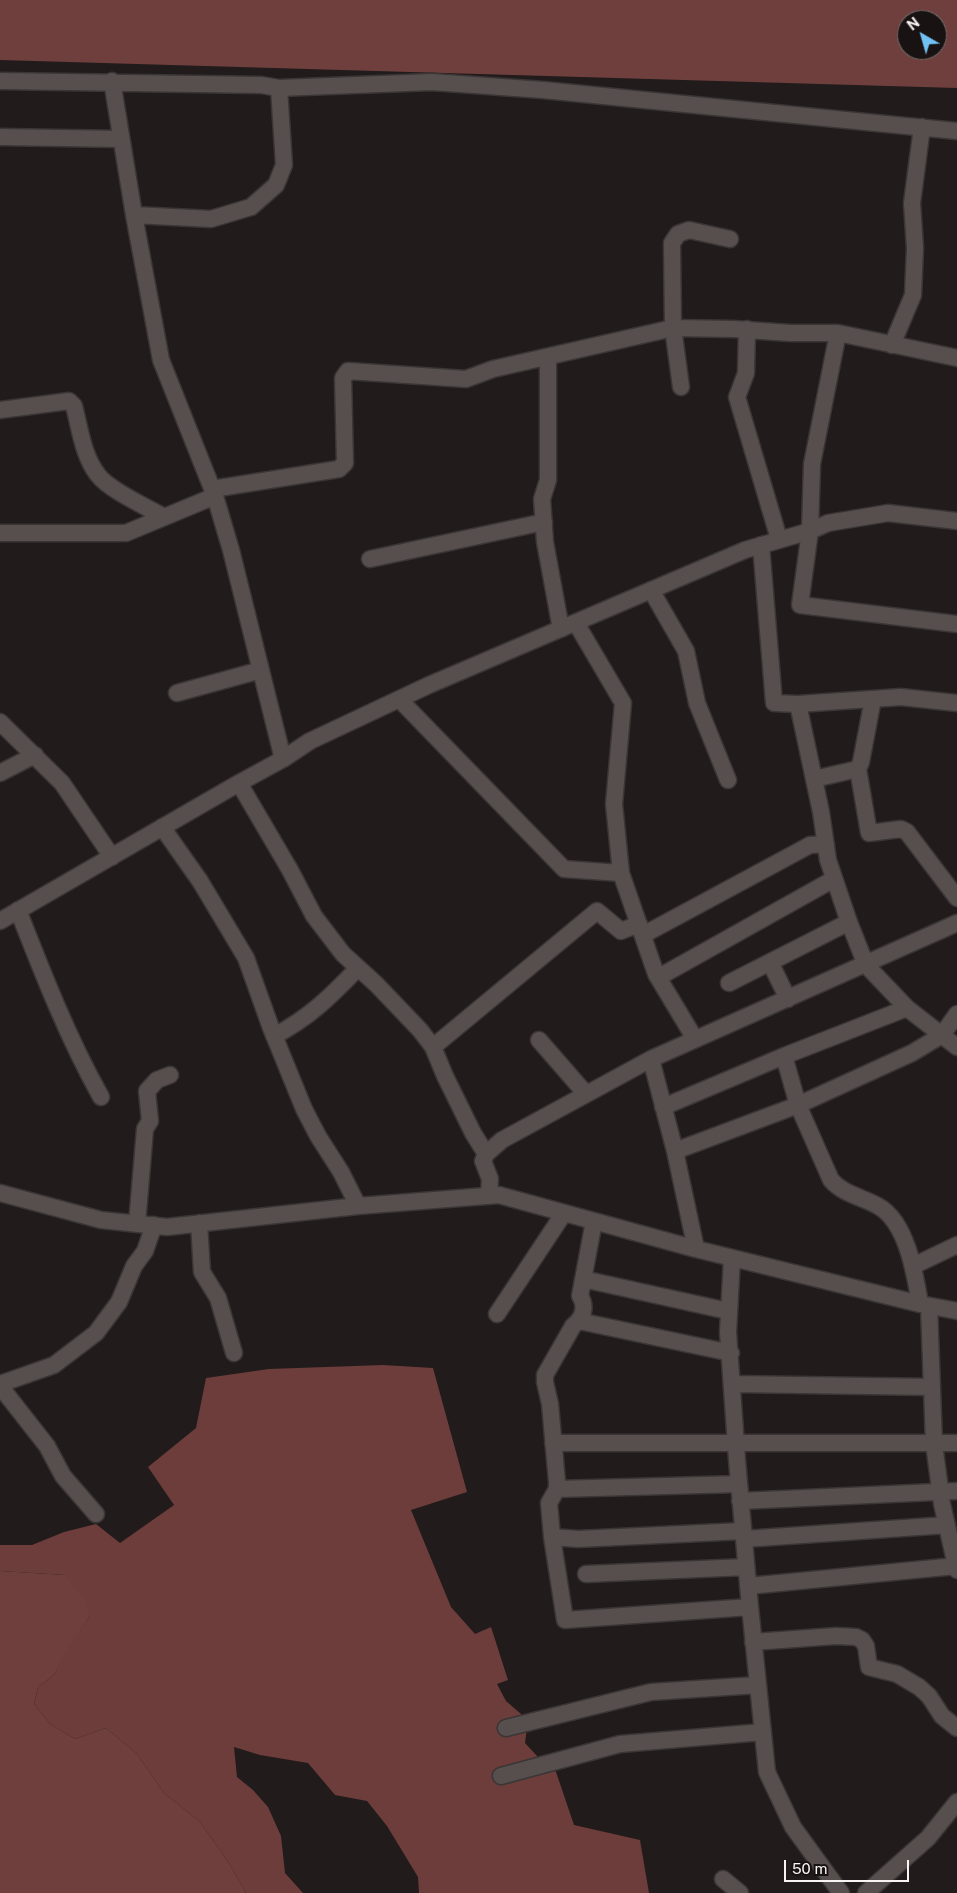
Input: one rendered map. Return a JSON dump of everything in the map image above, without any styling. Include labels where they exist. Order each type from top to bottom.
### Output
[{"type":"street","points":[[0,80],[261,85],[279,88],[432,82],[543,90],[957,131]]},
{"type":"street","points":[[112,82],[161,360],[213,492],[231,550],[283,759]]},
{"type":"street","points":[[134,215],[211,219],[251,207],[276,186],[284,165],[279,88]]},
{"type":"street","points":[[892,345],[913,295],[915,248],[912,203],[922,127]]},
{"type":"street","points":[[0,137],[121,138]]},
{"type":"street","points":[[681,387],[673,328],[672,243],[678,234],[689,230],[730,239]]},
{"type":"street","points":[[0,533],[126,533],[164,517],[213,492],[339,469],[345,464],[343,378],[348,371],[466,379],[493,369],[673,328],[838,333],[957,358]]},
{"type":"street","points":[[746,330],[746,373],[737,397],[779,539]]},
{"type":"street","points":[[838,333],[812,464],[810,531],[800,605],[957,624]]},
{"type":"street","points":[[548,357],[548,480],[542,499],[544,542],[568,626],[623,704],[614,804],[621,873],[659,977],[696,1039]]},
{"type":"street","points":[[0,410],[69,401],[74,406],[88,458],[99,477],[118,491],[164,517]]},
{"type":"street","points":[[0,921],[283,759],[310,741],[399,699],[745,550],[810,531],[828,523],[888,513],[957,521]]},
{"type":"street","points":[[370,559],[544,522]]},
{"type":"street","points":[[761,545],[774,703],[798,704],[901,697],[957,703]]},
{"type":"street","points":[[651,590],[686,650],[697,703],[728,780]]},
{"type":"street","points":[[177,693],[261,670]]},
{"type":"street","points":[[399,699],[564,869],[621,873]]},
{"type":"street","points":[[874,699],[858,769],[869,833],[901,829],[907,832],[957,898]]},
{"type":"street","points":[[798,704],[814,779],[828,860],[849,922],[866,964],[907,1008],[957,1047]]},
{"type":"street","points":[[0,722],[62,782],[112,857]]},
{"type":"street","points":[[0,774],[35,755]]},
{"type":"street","points":[[814,779],[858,769]]},
{"type":"street","points":[[239,783],[290,870],[314,916],[343,954],[420,1030],[433,1047],[445,1076],[486,1154]]},
{"type":"street","points":[[162,827],[200,881],[246,958],[274,1036],[304,1109],[318,1136],[342,1172],[358,1206]]},
{"type":"street","points":[[433,1047],[597,911],[621,931],[641,930],[810,845],[826,844]]},
{"type":"street","points":[[659,977],[834,879]]},
{"type":"street","points":[[18,910],[47,984],[82,1062],[101,1097]]},
{"type":"street","points":[[729,983],[849,922]]},
{"type":"street","points":[[489,1196],[490,1179],[482,1161],[486,1154],[502,1140],[651,1059],[957,923]]},
{"type":"street","points":[[770,962],[788,999]]},
{"type":"street","points":[[274,1036],[297,1025],[330,998],[358,968]]},
{"type":"street","points":[[663,1107],[784,1056],[907,1008]]},
{"type":"street","points":[[675,1151],[798,1105],[912,1053],[942,1034],[957,1014]]},
{"type":"street","points":[[539,1040],[586,1094]]},
{"type":"street","points":[[748,1586],[957,1568],[940,1490],[934,1444],[932,1386],[924,1305],[914,1266],[897,1225],[880,1207],[838,1189],[830,1180],[798,1105],[784,1056]]},
{"type":"street","points":[[651,1059],[675,1151],[696,1249]]},
{"type":"street","points":[[96,1514],[63,1476],[47,1446],[0,1385],[54,1365],[70,1354],[96,1333],[119,1302],[134,1266],[145,1250],[145,1129],[150,1121],[147,1091],[157,1080],[170,1075]]},
{"type":"street","points":[[0,1193],[101,1220],[167,1226],[358,1206],[499,1195],[696,1249],[924,1305],[957,1311]]},
{"type":"street","points":[[497,1314],[564,1213]]},
{"type":"street","points":[[594,1221],[580,1296],[584,1302],[583,1314],[573,1326],[545,1375],[550,1404],[557,1489],[549,1503],[552,1537],[565,1620],[750,1607]]},
{"type":"street","points":[[199,1223],[202,1272],[218,1298],[234,1353]]},
{"type":"street","points":[[914,1266],[957,1245]]},
{"type":"street","points":[[732,1258],[728,1311],[740,1501],[767,1772],[793,1827],[841,1893]]},
{"type":"street","points":[[583,1279],[728,1311]]},
{"type":"street","points":[[579,1321],[731,1353]]},
{"type":"street","points":[[733,1384],[932,1386]]},
{"type":"street","points":[[553,1443],[957,1443]]},
{"type":"street","points":[[557,1489],[739,1484]]},
{"type":"street","points":[[740,1501],[940,1490],[957,1491]]},
{"type":"street","points":[[552,1537],[578,1539],[743,1535],[947,1525]]},
{"type":"street","points":[[586,1574],[746,1567]]},
{"type":"street","points":[[754,1642],[836,1636],[856,1637],[862,1640],[866,1646],[869,1667],[897,1674],[919,1687],[929,1696],[942,1716],[957,1728]]},
{"type":"street","points":[[506,1728],[651,1692],[758,1685]]},
{"type":"street","points":[[501,1776],[620,1744],[763,1732]]},
{"type":"street","points":[[866,1893],[928,1838],[957,1802]]},
{"type":"street","points":[[723,1879],[740,1893]]},
{"type":"shaded area","points":[[0,0],[957,0],[957,88],[0,60]]},
{"type":"shaded area","points":[[383,1365],[433,1368],[467,1492],[411,1510],[451,1607],[475,1634],[491,1627],[508,1680],[497,1684],[506,1701],[528,1720],[525,1743],[538,1757],[555,1769],[574,1825],[640,1840],[649,1893],[419,1893],[418,1877],[387,1826],[367,1801],[335,1795],[308,1763],[260,1755],[234,1747],[237,1777],[253,1790],[268,1807],[281,1836],[285,1873],[303,1893],[246,1893],[229,1863],[200,1822],[164,1793],[137,1754],[106,1728],[75,1739],[50,1724],[34,1704],[38,1687],[55,1674],[67,1647],[90,1616],[65,1575],[0,1571],[0,1545],[32,1545],[64,1532],[96,1524],[120,1543],[174,1505],[148,1467],[196,1428],[206,1378],[269,1369]]},
{"type":"shaded area","points":[[0,1571],[65,1575],[85,1600],[90,1616],[68,1647],[55,1674],[38,1687],[34,1704],[50,1724],[75,1739],[106,1728],[137,1754],[164,1793],[200,1822],[229,1863],[246,1893],[0,1893]]}]
